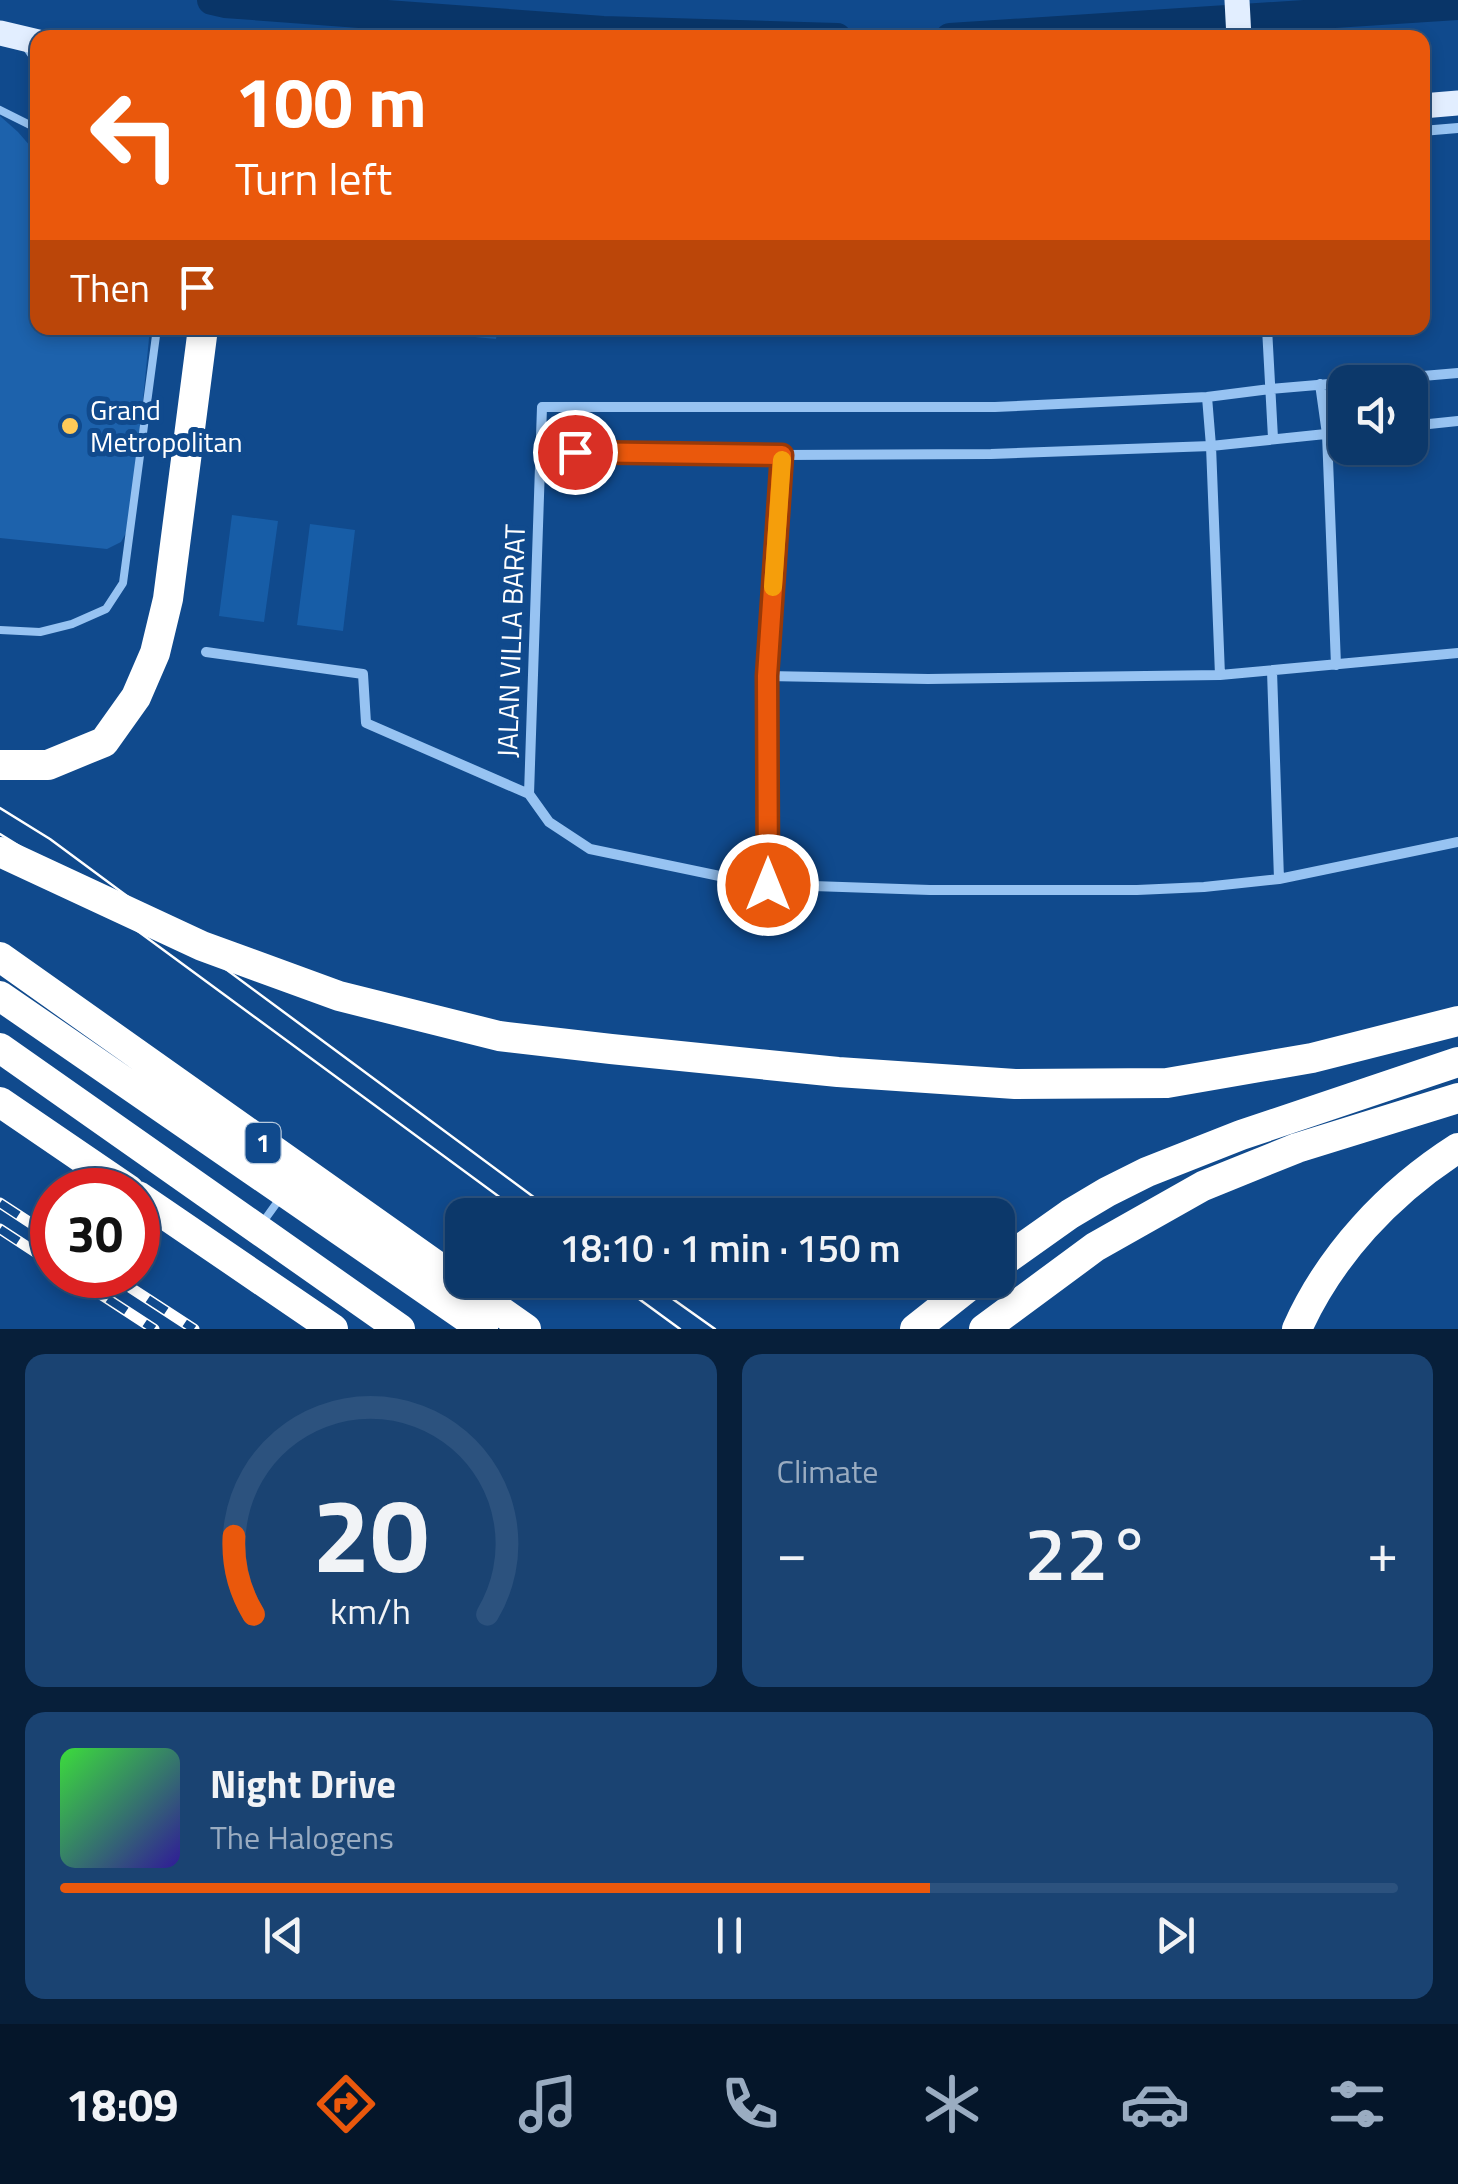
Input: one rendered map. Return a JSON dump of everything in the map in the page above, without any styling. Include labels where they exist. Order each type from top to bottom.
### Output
[{"type":"highway","points":[[0,765],[48,764],[104,742],[136,697],[155,653],[168,600],[203,335]]},
{"type":"highway","points":[[0,852],[202,946],[339,996],[499,1036],[611,1050],[1015,1084],[1166,1082],[1312,1058],[1458,1022]]},
{"type":"highway","name":"1","points":[[0,957],[526,1329]]},
{"type":"highway","name":"1","points":[[0,996],[483,1329]]},
{"type":"highway","points":[[0,1048],[400,1329]]},
{"type":"highway","points":[[1015,1253],[1070,1214],[1147,1172],[1256,1130],[1458,1062]]},
{"type":"highway","points":[[984,1329],[1095,1247],[1203,1186],[1297,1148],[1458,1098]]},
{"type":"highway","points":[[0,1102],[98,1168]]},
{"type":"highway","points":[[1297,1329],[1322,1282],[1366,1226],[1391,1199],[1458,1148]]},
{"type":"highway","points":[[160,1211],[333,1329]]},
{"type":"highway","points":[[914,1329],[954,1298]]},
{"type":"main road","points":[[1237,0],[1239,30]]},
{"type":"main road","points":[[1430,105],[1458,103]]},
{"type":"street","points":[[1430,130],[1458,128]]},
{"type":"street","points":[[1267,335],[1273,438]]},
{"type":"street","points":[[1220,675],[1207,396],[1458,374]]},
{"type":"street","points":[[1320,384],[1326,434],[1336,665]]},
{"type":"street","name":"JALAN VILLA BARAT","points":[[768,885],[590,848],[549,822],[529,794],[542,407],[995,407],[1207,396]]},
{"type":"street","points":[[1428,424],[1458,421]]},
{"type":"street","points":[[540,452],[992,454],[1212,446],[1326,434]]},
{"type":"street","points":[[782,455],[767,676],[768,885],[930,890],[1138,890],[1204,886],[1278,878],[1458,842]]},
{"type":"street","points":[[206,652],[363,674],[366,723],[529,794]]},
{"type":"street","points":[[767,676],[928,679],[1220,675],[1458,653]]},
{"type":"street","points":[[1272,671],[1278,878]]},
{"type":"lane","points":[[0,110],[30,124]]},
{"type":"lane","points":[[0,630],[40,632],[72,624],[106,609],[123,582],[156,335]]},
{"type":"lane","points":[[257,1230],[285,1192]]},
{"type":"shaded area","points":[[232,515],[278,521],[264,622],[219,616]]},
{"type":"shaded area","points":[[310,524],[355,530],[343,631],[297,625]]},
{"type":"building","name":"Grand Metropolitan","points":[[0,116],[30,146],[30,335],[149,335],[131,524],[121,542],[107,549],[0,538]]},
{"type":"building","points":[[454,335],[497,335],[496,339]]},
{"type":"waterway","points":[[212,0],[590,30]]},
{"type":"waterway","points":[[1073,30],[1458,5]]},
{"type":"tram line","points":[[0,808],[50,839],[535,1198]]},
{"type":"tram line","points":[[0,834],[37,857],[501,1198]]},
{"type":"tram line","points":[[638,1298],[680,1329]]},
{"type":"tram line","points":[[671,1298],[715,1329]]},
{"type":"railway","points":[[0,1203],[30,1223]]},
{"type":"railway","points":[[0,1229],[30,1249]]},
{"type":"railway","points":[[106,1298],[154,1329]]},
{"type":"railway","points":[[146,1298],[194,1329]]},
{"type":"slow traffic","points":[[773,587],[782,460]]},
{"type":"place","name":"Grand Metropolitan","points":[[70,426]]},
{"type":"route","points":[[575,452],[782,455],[767,676],[768,885]]}]
